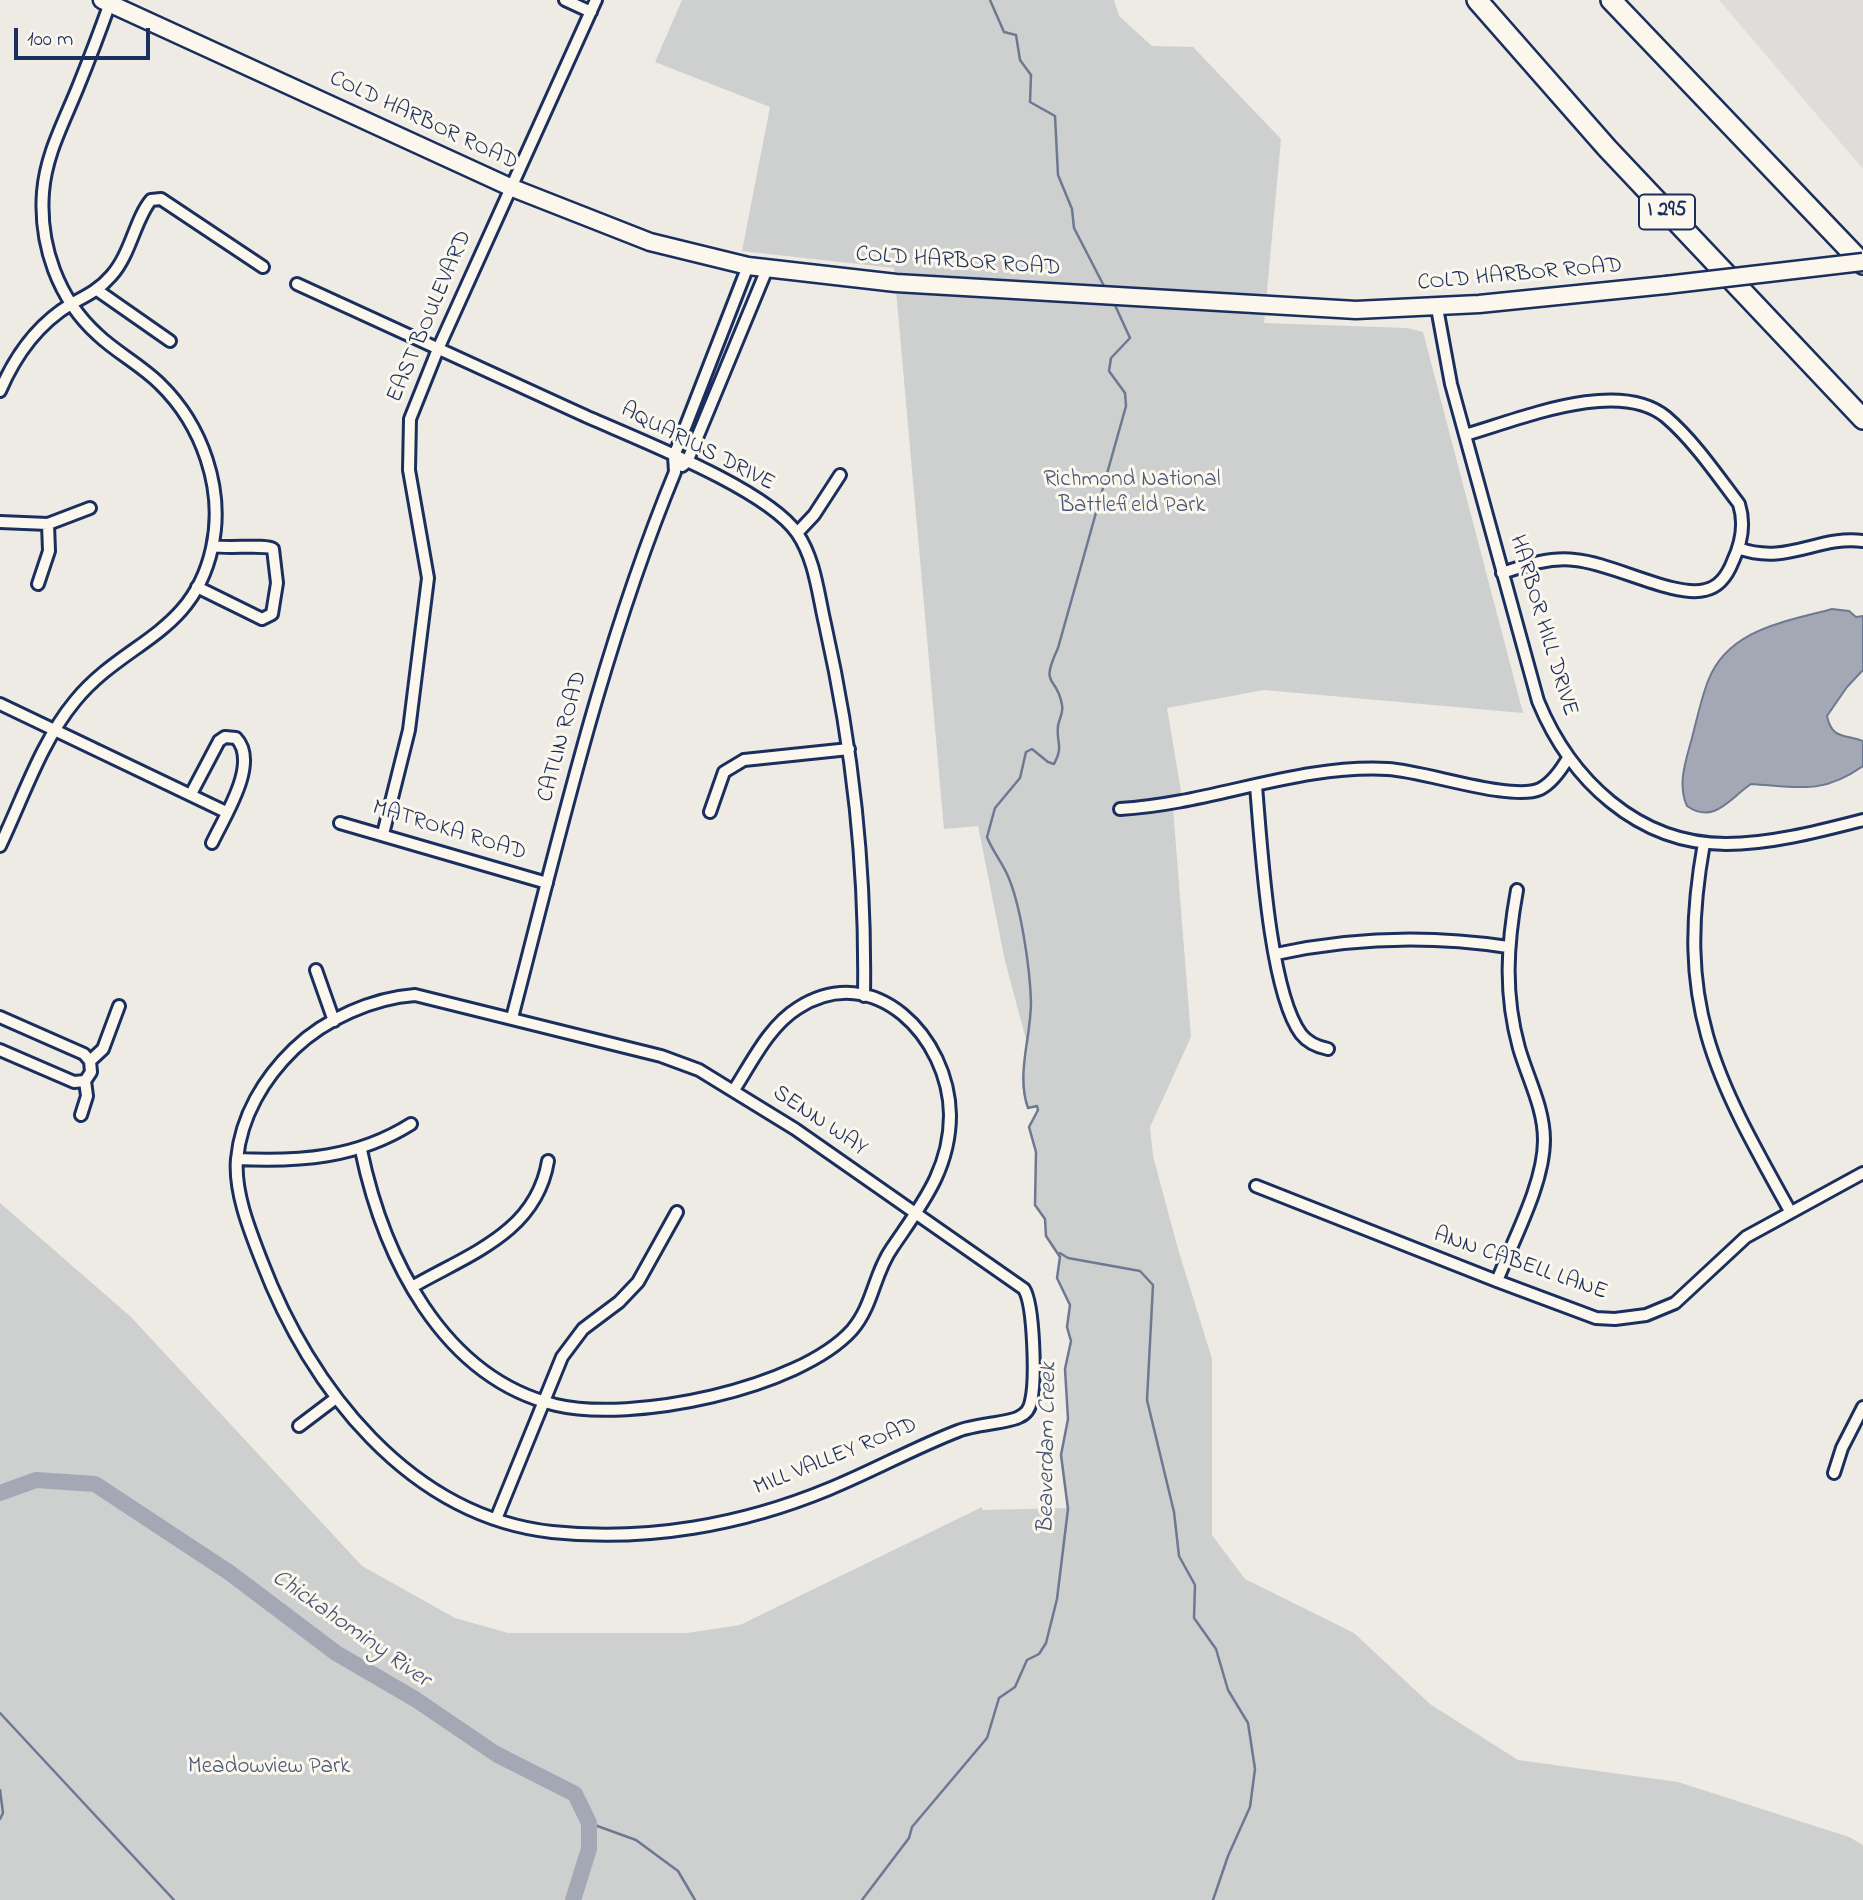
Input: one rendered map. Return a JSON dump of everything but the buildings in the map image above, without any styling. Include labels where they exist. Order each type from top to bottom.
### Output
[{"type":"highway","name":"I 295","points":[[1477,0],[1617,158],[1863,419]]},
{"type":"highway","points":[[1611,0],[1863,263]]},
{"type":"main road","name":"COLD HARBOR ROAD","points":[[106,2],[510,187],[650,242],[767,269],[896,283],[1165,301],[1356,310],[1437,308],[1863,263]]},
{"type":"street","points":[[565,0],[591,12]]},
{"type":"street","name":"EAST BOULEVARD","points":[[383,834],[409,730],[428,578],[409,470],[408,436],[416,399],[596,0]]},
{"type":"street","points":[[0,846],[55,730],[89,685],[162,631],[181,611],[197,587],[213,546],[216,523],[214,490],[204,451],[188,419],[160,384],[98,335],[72,304],[48,252],[43,191],[51,151],[106,2]]},
{"type":"street","points":[[0,391],[13,362],[27,344],[72,304],[97,290],[124,259],[148,204],[155,198],[263,267]]},
{"type":"street","name":"CATLIN ROAD","points":[[512,1018],[589,717],[610,648],[674,472],[674,456],[748,266]]},
{"type":"street","points":[[674,472],[687,462],[767,269]]},
{"type":"street","name":"AQUARIUS DRIVE","points":[[297,284],[687,462],[765,504],[797,533],[811,560],[839,685],[855,781],[866,908],[864,996]]},
{"type":"street","points":[[97,290],[170,341]]},
{"type":"street","name":"HARBOR HILL DRIVE","points":[[1437,308],[1451,384],[1538,701],[1568,758],[1595,789],[1628,815],[1665,833],[1704,843],[1744,844],[1863,820]]},
{"type":"street","points":[[1465,435],[1583,402],[1638,402],[1654,409],[1673,424],[1739,504],[1742,515],[1738,548],[1722,581],[1712,588],[1681,590],[1610,566],[1573,559],[1541,562],[1502,573]]},
{"type":"street","points":[[797,533],[814,515],[840,475]]},
{"type":"street","points":[[0,522],[48,524],[90,508]]},
{"type":"street","points":[[38,584],[49,551],[48,524]]},
{"type":"street","points":[[1738,548],[1760,554],[1784,555],[1840,541],[1863,541]]},
{"type":"street","points":[[197,587],[262,619],[272,614],[277,583],[273,549],[266,546],[236,549],[213,546]]},
{"type":"street","points":[[0,704],[226,812]]},
{"type":"street","points":[[191,794],[219,741],[230,736],[236,738],[245,751],[246,765],[212,843]]},
{"type":"street","points":[[710,812],[724,772],[744,760],[849,749]]},
{"type":"street","points":[[1120,809],[1189,801],[1321,771],[1364,768],[1421,773],[1501,792],[1525,793],[1542,788],[1554,778],[1568,758]]},
{"type":"street","points":[[1256,786],[1265,887],[1285,997],[1298,1029],[1314,1045],[1328,1049]]},
{"type":"street","name":"MATROKA ROAD","points":[[340,823],[547,883]]},
{"type":"street","points":[[1704,843],[1692,937],[1703,1030],[1725,1089],[1790,1211]]},
{"type":"street","points":[[1497,1281],[1539,1171],[1544,1144],[1541,1113],[1512,1018],[1508,947],[1517,890]]},
{"type":"street","points":[[1276,954],[1330,944],[1391,938],[1453,940],[1508,947]]},
{"type":"street","points":[[316,970],[334,1021]]},
{"type":"street","name":"MILL VALLEY ROAD","points":[[512,1018],[415,995],[387,999],[334,1021],[300,1044],[273,1073],[245,1121],[237,1159],[244,1205],[263,1266],[291,1327],[336,1398],[360,1428],[405,1469],[451,1499],[496,1519],[554,1532],[625,1534],[704,1526],[785,1506],[856,1478],[967,1427],[1019,1418],[1026,1412],[1032,1398],[1031,1347]]},
{"type":"street","points":[[361,1150],[376,1210],[412,1287],[443,1332],[479,1366],[506,1385],[543,1401],[593,1410],[657,1406],[740,1389],[796,1367],[836,1345],[857,1324],[871,1298],[883,1263],[935,1183],[947,1149],[950,1111],[945,1080],[929,1045],[908,1017],[886,1002],[864,996],[827,996],[792,1012],[777,1026],[734,1090]]},
{"type":"street","points":[[90,1061],[103,1049],[119,1006]]},
{"type":"street","points":[[0,1017],[84,1054],[90,1061],[91,1072],[85,1081],[87,1096],[81,1115]]},
{"type":"street","name":"SENN WAY","points":[[512,1018],[680,1062],[734,1090],[1024,1289],[1031,1305],[1031,1347]]},
{"type":"street","points":[[0,1050],[74,1082],[85,1081]]},
{"type":"street","points":[[237,1159],[298,1160],[361,1150],[411,1124]]},
{"type":"street","points":[[412,1287],[517,1225],[540,1192],[548,1161]]},
{"type":"street","name":"ANN CABELL LANE","points":[[1256,1186],[1596,1318],[1615,1319],[1646,1315],[1689,1294],[1733,1248],[1790,1211],[1863,1173]]},
{"type":"street","points":[[496,1519],[554,1373],[571,1343],[638,1282],[677,1212]]},
{"type":"street","points":[[299,1426],[336,1398]]},
{"type":"street","points":[[1834,1473],[1842,1448],[1863,1407]]},
{"type":"shaded area","points":[[1719,0],[1863,0],[1863,169]]},
{"type":"shaded area","points":[[1832,609],[1849,611],[1856,617],[1863,616],[1863,670],[1847,687],[1827,716],[1836,733],[1863,741],[1863,766],[1822,785],[1796,787],[1751,784],[1714,811],[1705,813],[1687,806],[1683,789],[1685,763],[1703,695],[1717,664],[1729,650],[1760,630]]},
{"type":"green space","name":"Richmond National Battlefield Park","points":[[682,0],[1114,0],[1119,16],[1152,46],[1193,47],[1281,139],[1264,323],[1407,328],[1423,332],[1523,713],[1264,690],[1167,708],[1182,797],[1173,808],[1191,1037],[1150,1127],[1153,1156],[1212,1359],[1212,1535],[1245,1579],[1354,1633],[1430,1704],[1518,1760],[1678,1782],[1849,1837],[1863,1845],[1863,1900],[0,1900],[0,1203],[131,1317],[362,1566],[455,1618],[508,1633],[687,1633],[740,1625],[982,1507],[982,1510],[1068,1508],[1061,1455],[1068,1419],[1065,1369],[1071,1342],[1067,1327],[1070,1305],[1057,1278],[1060,1257],[1046,1236],[1045,1219],[1035,1205],[1036,1152],[1029,1127],[1038,1110],[1036,1106],[1028,1108],[1022,1087],[1028,1047],[1005,961],[978,826],[944,829],[894,268],[742,251],[770,107],[655,62]]},
{"type":"waterway","name":"Beaverdam Creek","points":[[990,0],[1004,32],[1016,35],[1020,60],[1031,75],[1030,102],[1055,116],[1058,175],[1072,209],[1074,228],[1105,288]]},
{"type":"waterway","name":"Beaverdam Creek","points":[[862,1900],[909,1838],[912,1827],[987,1738],[999,1698],[1015,1687],[1027,1660],[1039,1654],[1046,1643],[1057,1599],[1068,1509],[1061,1455],[1068,1419],[1065,1369],[1071,1341],[1067,1327],[1070,1305],[1057,1278],[1060,1257],[1046,1236],[1045,1219],[1035,1205],[1036,1152],[1029,1127],[1038,1110],[1037,1106],[1028,1108],[1023,1082],[1031,1002],[1024,937],[1012,887],[987,837],[995,808],[1020,778],[1026,752],[1032,749],[1054,764],[1059,753],[1058,726],[1062,708],[1050,670],[1126,406],[1125,393],[1109,371],[1111,358],[1130,338],[1114,303]]},
{"type":"waterway","points":[[1060,1253],[1068,1258],[1140,1271],[1153,1285],[1147,1400],[1174,1512],[1179,1556],[1195,1585],[1194,1618],[1216,1649],[1228,1690],[1248,1723],[1255,1769],[1250,1807],[1228,1856],[1213,1900]]},
{"type":"waterway","name":"Chickahominy River","points":[[0,1493],[36,1480],[95,1484],[230,1573],[336,1653],[415,1699],[496,1754],[575,1794],[589,1823],[589,1849],[573,1900]]},
{"type":"waterway","points":[[0,1713],[174,1900]]},
{"type":"waterway","points":[[0,1790],[3,1813],[0,1819]]},
{"type":"waterway","points":[[589,1823],[636,1840],[678,1871],[695,1900]]},
{"type":"park label","name":"Meadowview Park","points":[[269,1768]]}]
